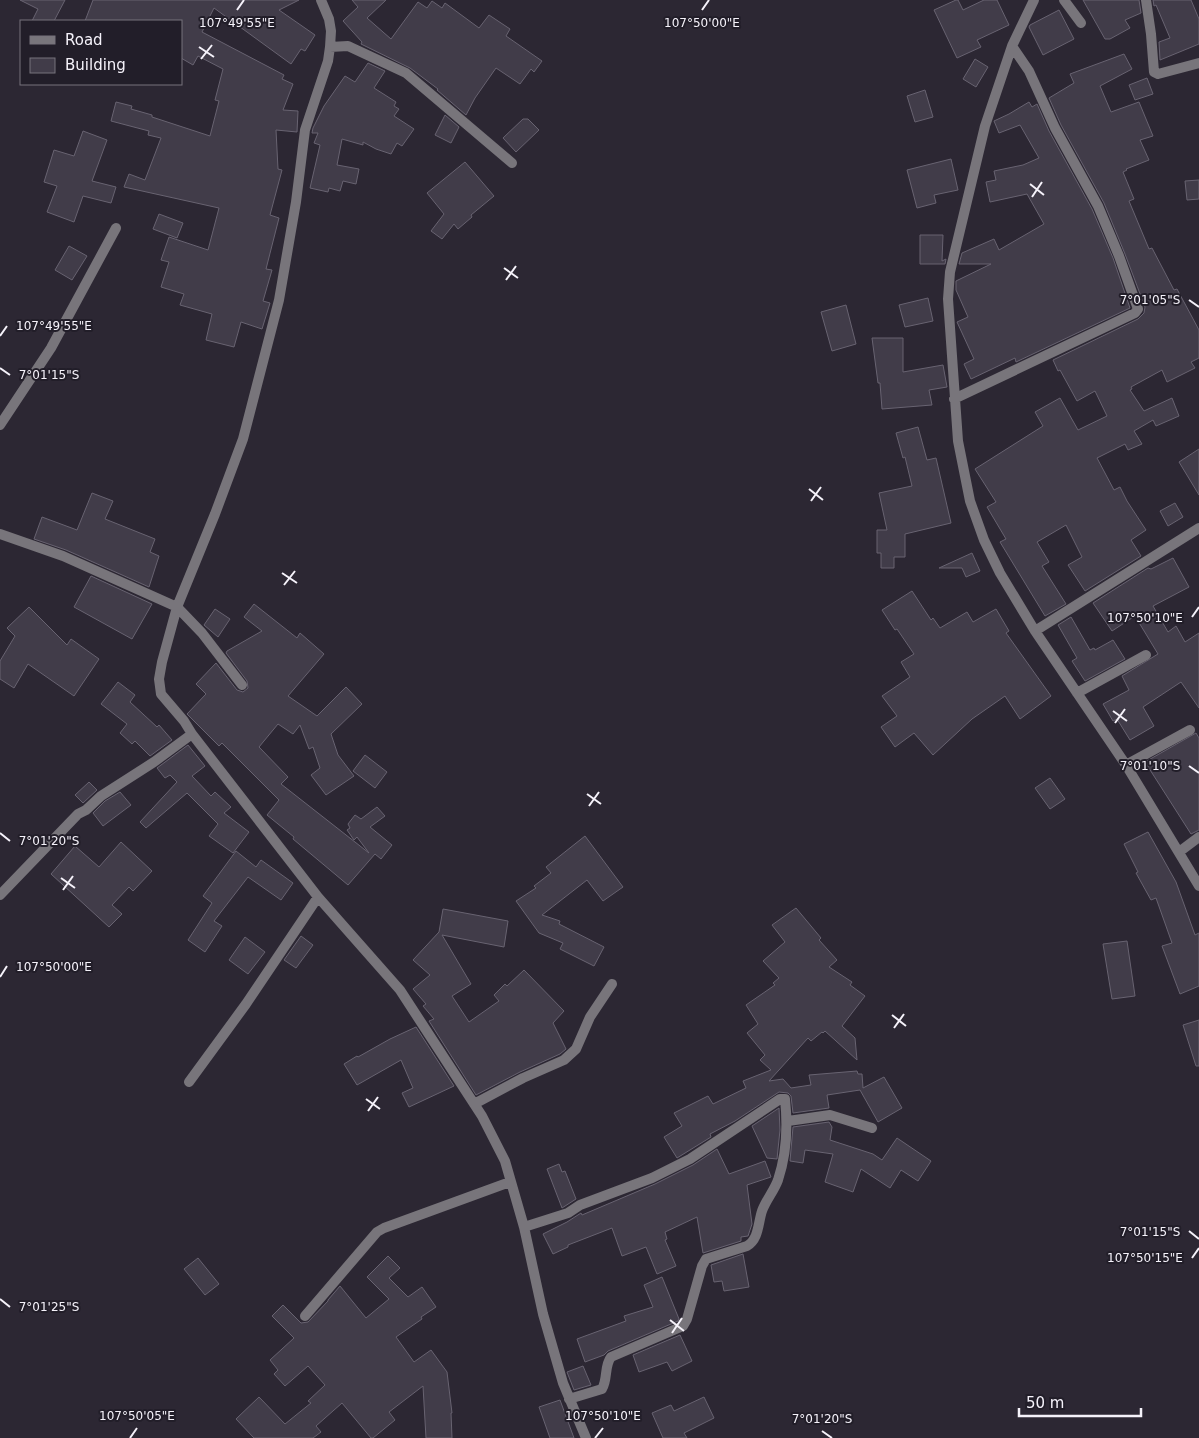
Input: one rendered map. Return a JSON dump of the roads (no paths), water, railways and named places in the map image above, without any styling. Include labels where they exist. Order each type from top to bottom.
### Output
[{"type":"street","points":[[321,0],[329,19],[331,31],[330,47],[328,61],[305,130],[296,202],[279,300],[243,439],[215,514],[176,608],[162,662],[159,679],[160,687],[162,694],[192,734],[318,897],[400,990],[482,1116],[505,1161],[524,1227],[543,1314],[569,1399],[586,1438]]},
{"type":"street","points":[[1034,0],[1012,46],[986,126],[950,272],[948,299],[958,441],[970,501],[1000,573],[1035,630],[1126,765],[1199,886]]},
{"type":"street","points":[[1064,0],[1081,23]]},
{"type":"street","points":[[1146,0],[1154,72],[1158,74],[1199,63]]},
{"type":"street","points":[[330,47],[348,46],[406,73],[512,163]]},
{"type":"street","points":[[954,398],[1138,310],[1119,256],[1098,206],[1055,128],[1029,71],[1012,46]]},
{"type":"street","points":[[0,425],[51,348],[116,228]]},
{"type":"street","points":[[1035,630],[1199,528]]},
{"type":"street","points":[[0,534],[63,556],[176,608],[202,632],[242,685]]},
{"type":"street","points":[[1077,693],[1146,655]]},
{"type":"street","points":[[1126,765],[1190,730]]},
{"type":"street","points":[[0,895],[78,814],[86,810],[101,796],[154,762],[192,734]]},
{"type":"street","points":[[1180,852],[1199,838]]},
{"type":"street","points":[[189,1082],[246,1004],[318,897]]},
{"type":"street","points":[[474,1104],[523,1078],[564,1060],[576,1049],[590,1017],[612,984]]},
{"type":"street","points":[[524,1227],[568,1213],[580,1206],[670,1169],[690,1159],[781,1098],[785,1099],[788,1121],[786,1149],[777,1181],[764,1206],[753,1242],[748,1246],[706,1258],[702,1266],[688,1319],[683,1326],[611,1357],[607,1363],[605,1384],[602,1389],[569,1399]]},
{"type":"street","points":[[788,1121],[836,1115],[872,1128]]},
{"type":"street","points":[[305,1316],[377,1232],[510,1182]]}]
